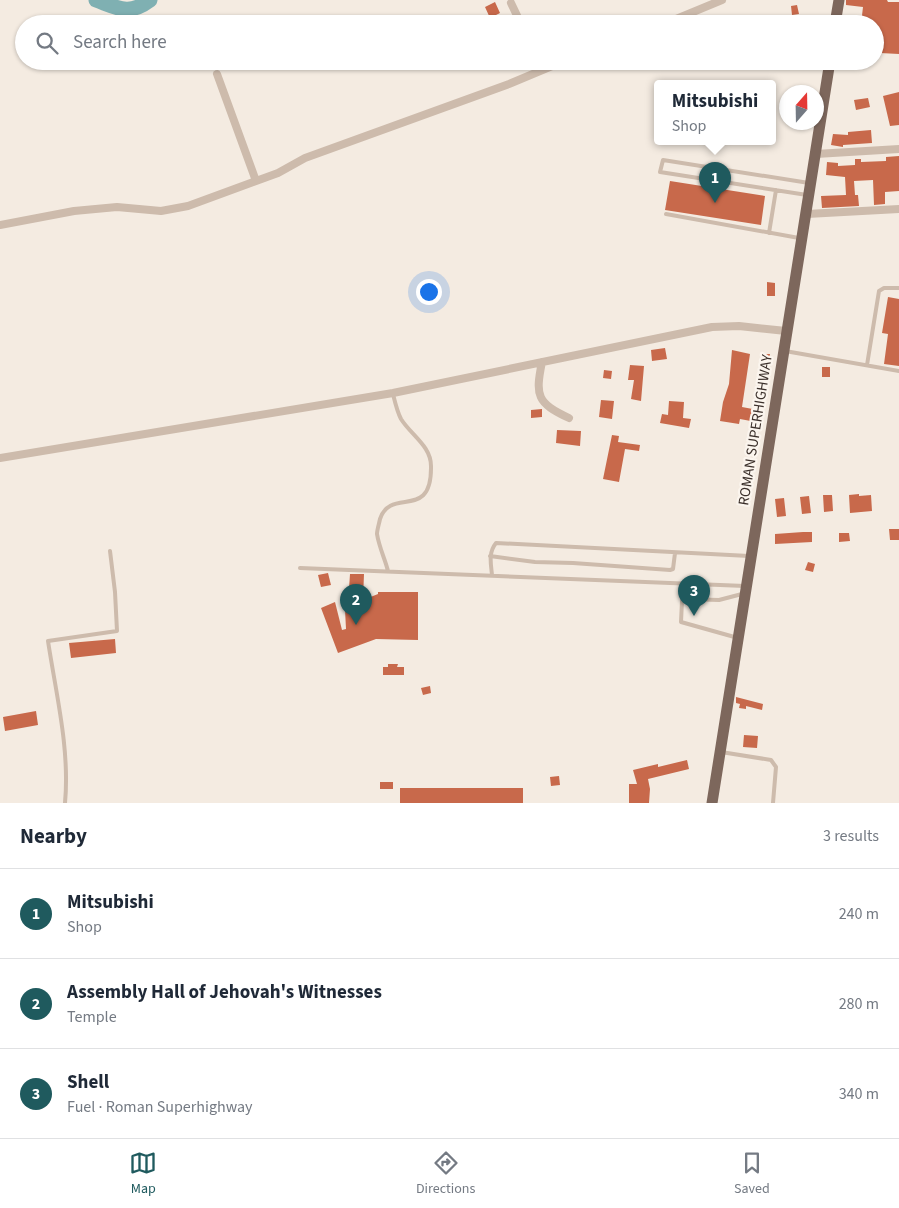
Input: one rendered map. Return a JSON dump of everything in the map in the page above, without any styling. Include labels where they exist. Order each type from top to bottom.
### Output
[{"type":"main road","points":[[836,15],[839,0]]},
{"type":"main road","name":"ROMAN SUPERHIGHWAY","points":[[712,803],[829,70]]},
{"type":"street","points":[[686,15],[722,0]]},
{"type":"street","points":[[511,3],[517,15]]},
{"type":"street","points":[[0,226],[74,212],[109,208],[161,211],[188,206],[278,173],[305,158],[509,84],[533,70]]},
{"type":"street","points":[[218,74],[256,182]]},
{"type":"street","points":[[816,154],[899,149]]},
{"type":"street","points":[[807,214],[899,209]]},
{"type":"street","points":[[0,458],[392,393],[712,327],[739,326],[786,331]]},
{"type":"street","points":[[542,362],[538,387],[539,394],[549,407],[569,418]]},
{"type":"lane","points":[[663,160],[773,178],[810,190],[774,190],[660,172],[663,160]]},
{"type":"lane","points":[[716,181],[718,169]]},
{"type":"lane","points":[[768,232],[774,190],[773,178]]},
{"type":"lane","points":[[666,214],[802,239]]},
{"type":"lane","points":[[868,365],[879,291],[884,288],[899,288]]},
{"type":"lane","points":[[783,351],[899,371]]},
{"type":"lane","points":[[388,571],[377,533],[383,512],[394,503],[414,502],[425,494],[432,467],[428,452],[402,420],[392,393]]},
{"type":"lane","points":[[492,575],[490,556],[492,548],[496,543],[750,556]]},
{"type":"lane","points":[[65,803],[66,790],[62,730],[48,641],[117,631],[110,552]]},
{"type":"lane","points":[[490,556],[535,562],[670,570],[673,569],[675,553]]},
{"type":"lane","points":[[300,568],[492,575],[745,590]]},
{"type":"lane","points":[[738,638],[681,622],[682,601],[684,599],[719,600],[745,590]]},
{"type":"lane","points":[[720,752],[771,760],[776,767],[773,803]]},
{"type":"building","points":[[846,0],[887,0],[888,2],[899,2],[899,54],[884,53],[884,15],[862,15],[863,7],[846,5]]},
{"type":"building","points":[[495,2],[500,13],[489,15],[485,7]]},
{"type":"building","points":[[797,5],[799,14],[792,15],[791,6]]},
{"type":"building","points":[[899,92],[899,125],[890,126],[883,96]]},
{"type":"building","points":[[868,98],[870,107],[856,110],[854,100]]},
{"type":"building","points":[[871,130],[872,143],[843,145],[843,147],[831,145],[833,134],[848,135],[848,132]]},
{"type":"building","points":[[899,156],[899,191],[885,192],[885,204],[874,205],[873,180],[854,181],[855,195],[858,195],[859,206],[822,208],[821,196],[846,195],[845,177],[826,175],[827,162],[838,163],[838,166],[855,165],[855,159],[861,159],[861,162],[886,161],[886,157]]},
{"type":"building","points":[[670,181],[765,196],[761,225],[665,210]]},
{"type":"building","points":[[767,282],[775,283],[775,296],[767,296]]},
{"type":"building","points":[[888,297],[899,299],[899,366],[884,364],[888,334],[882,333]]},
{"type":"building","points":[[665,348],[667,359],[652,361],[651,350]]},
{"type":"building","points":[[732,350],[750,354],[742,407],[758,410],[756,422],[740,419],[739,424],[720,421],[723,402],[729,384]]},
{"type":"building","points":[[764,354],[770,354],[765,388],[758,387]]},
{"type":"building","points":[[630,365],[644,366],[641,401],[631,399],[634,380],[628,380]]},
{"type":"building","points":[[822,367],[830,367],[830,377],[822,377]]},
{"type":"building","points":[[604,370],[612,371],[611,379],[603,378]]},
{"type":"building","points":[[601,400],[614,401],[612,419],[599,417]]},
{"type":"building","points":[[669,401],[684,402],[683,418],[691,419],[689,428],[660,423],[662,414],[668,415]]},
{"type":"building","points":[[542,409],[542,417],[531,418],[531,410]]},
{"type":"building","points":[[557,430],[581,431],[580,446],[556,443]]},
{"type":"building","points":[[612,435],[619,436],[618,442],[640,445],[639,451],[625,449],[619,482],[603,479]]},
{"type":"building","points":[[859,494],[859,496],[871,495],[872,511],[850,513],[849,495]]},
{"type":"building","points":[[823,495],[832,495],[833,511],[824,512]]},
{"type":"building","points":[[809,496],[811,513],[802,514],[800,497]]},
{"type":"building","points":[[784,498],[786,516],[777,517],[775,499]]},
{"type":"building","points":[[889,529],[899,529],[899,540],[890,540]]},
{"type":"building","points":[[812,532],[812,542],[775,544],[775,534]]},
{"type":"building","points":[[839,533],[849,533],[850,541],[839,542]]},
{"type":"building","points":[[808,562],[815,564],[813,572],[805,570]]},
{"type":"building","points":[[328,573],[331,585],[321,587],[318,575]]},
{"type":"building","points":[[350,574],[364,574],[363,600],[378,594],[378,592],[418,592],[418,640],[376,639],[338,653],[321,608],[335,602],[342,630],[346,629],[344,590],[349,589]]},
{"type":"building","points":[[115,639],[116,653],[71,658],[69,643]]},
{"type":"building","points":[[388,664],[398,664],[397,667],[404,667],[404,675],[383,675],[383,667],[388,667]]},
{"type":"building","points":[[430,686],[431,693],[423,695],[421,688]]},
{"type":"building","points":[[736,697],[763,704],[762,710],[746,706],[746,709],[739,708],[740,704],[736,703]]},
{"type":"building","points":[[36,711],[38,725],[5,731],[3,717]]},
{"type":"building","points":[[744,735],[758,736],[757,748],[743,747]]},
{"type":"building","points":[[687,760],[689,769],[648,779],[650,789],[649,803],[629,803],[629,784],[637,784],[633,770],[658,764],[658,767]]},
{"type":"building","points":[[559,776],[560,785],[551,786],[550,777]]},
{"type":"building","points":[[380,782],[393,782],[393,789],[380,789]]},
{"type":"building","points":[[400,788],[523,788],[523,803],[400,803]]},
{"type":"waterway","points":[[96,0],[123,9],[136,8],[150,0]]},
{"type":"place","name":"Mitsubishi","points":[[715,203]]},
{"type":"place","name":"Shell","points":[[694,616]]},
{"type":"place","name":"Assembly Hall of Jehovah's Witnesses","points":[[356,625]]}]
